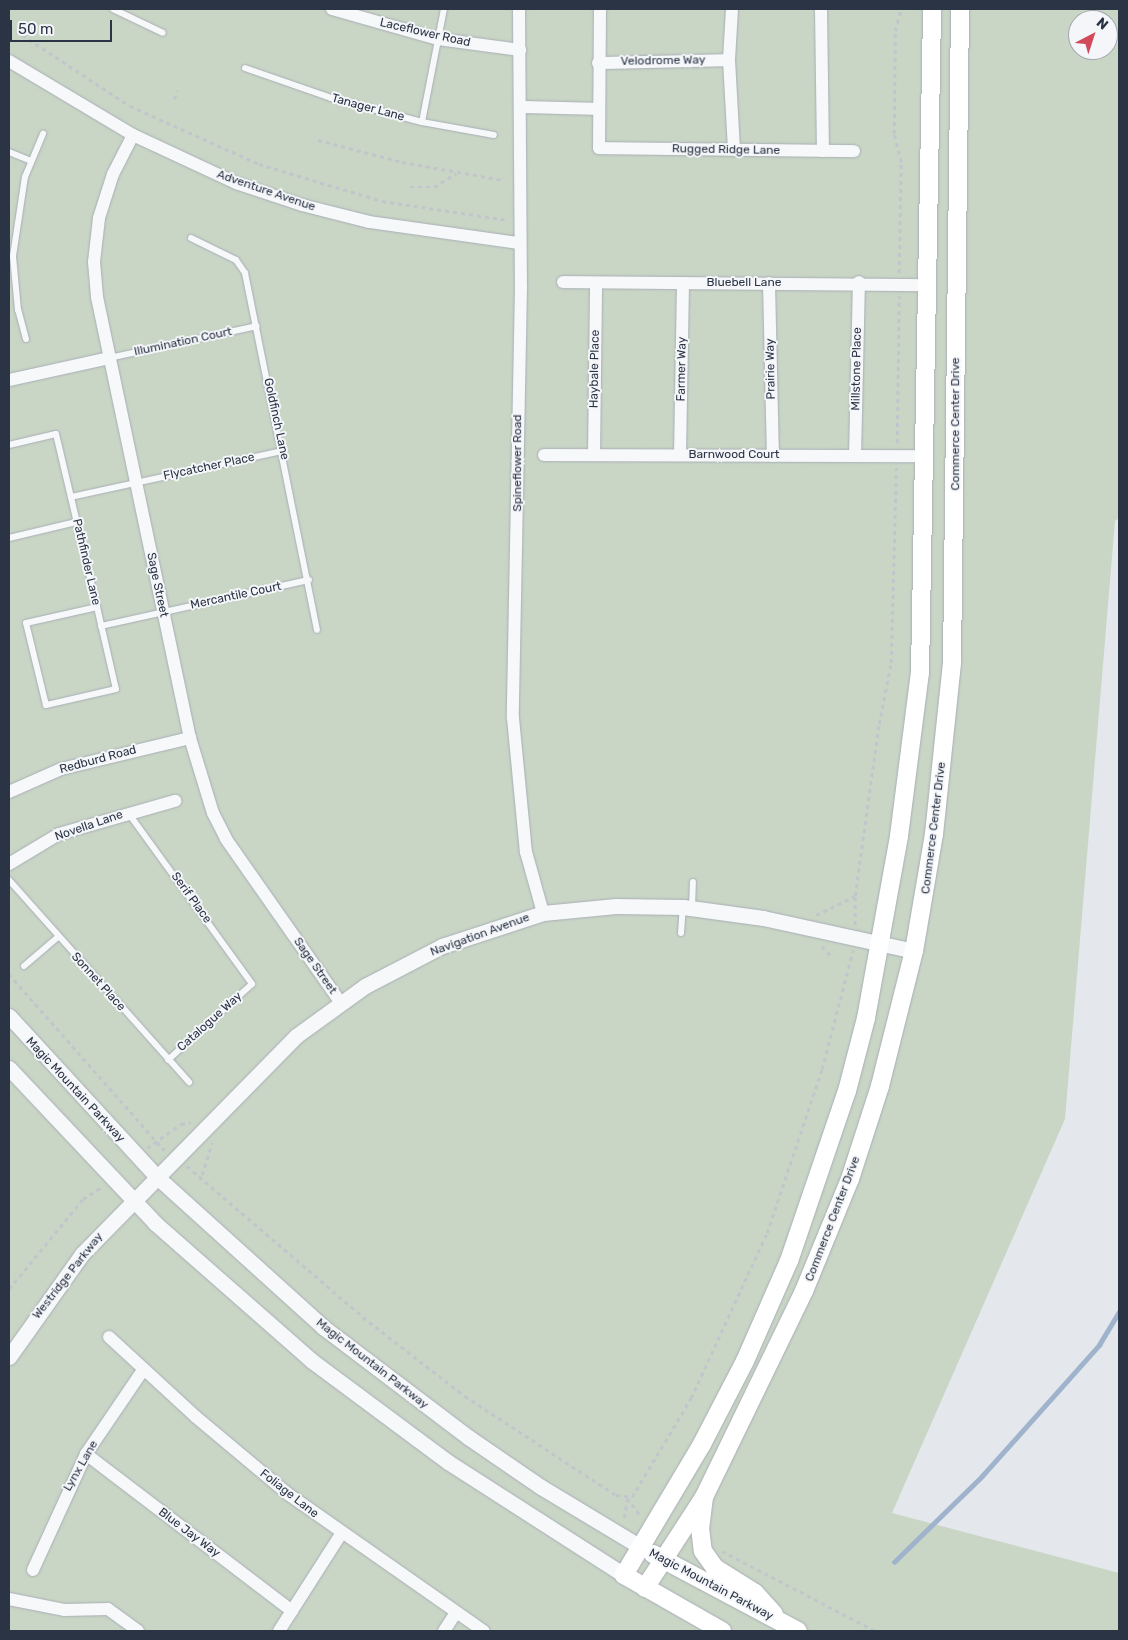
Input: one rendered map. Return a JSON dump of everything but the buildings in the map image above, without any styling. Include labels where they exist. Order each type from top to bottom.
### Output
[{"type":"main road","points":[[722,1631],[624,1576],[642,1548],[745,1360],[789,1261],[848,1091],[880,942],[916,731],[923,578],[926,285],[932,9]]},
{"type":"main road","name":"Commerce Center Drive","points":[[645,1588],[704,1497],[776,1354],[850,1179],[880,1086],[914,951],[934,834],[952,663],[960,9]]},
{"type":"main road","points":[[704,1497],[700,1528],[708,1558],[725,1576],[755,1593],[782,1623]]},
{"type":"main road","name":"Magic Mountain Parkway","points":[[642,1548],[798,1631]]},
{"type":"street","name":"Laceflower Road","points":[[332,9],[438,39],[520,50]]},
{"type":"street","name":"Spineflower Road","points":[[519,9],[519,243],[513,718],[526,852],[543,913]]},
{"type":"street","points":[[520,107],[596,109],[600,9]]},
{"type":"street","points":[[732,9],[729,60],[734,150]]},
{"type":"street","points":[[821,9],[823,151]]},
{"type":"street","name":"Velodrome Way","points":[[598,63],[729,60]]},
{"type":"street","name":"Adventure Avenue","points":[[9,61],[133,135],[236,183],[302,205],[436,234],[519,243]]},
{"type":"street","name":"Rugged Ridge Lane","points":[[596,109],[599,148],[854,151]]},
{"type":"street","name":"Sage Street","points":[[133,135],[113,174],[96,238],[97,298],[190,738],[212,813],[226,838],[340,1002]]},
{"type":"street","name":"Bluebell Lane","points":[[562,282],[858,282],[926,285]]},
{"type":"street","name":"Prairie Way","points":[[770,282],[773,456]]},
{"type":"street","name":"Millstone Place","points":[[855,456],[858,282]]},
{"type":"street","name":"Haybale Place","points":[[594,455],[596,283]]},
{"type":"street","name":"Farmer Way","points":[[680,455],[683,283]]},
{"type":"street","points":[[9,380],[109,358]]},
{"type":"street","name":"Barnwood Court","points":[[544,455],[924,456]]},
{"type":"street","name":"Redburd Road","points":[[9,792],[61,770],[190,738]]},
{"type":"street","name":"Novella Lane","points":[[9,864],[59,834],[175,800]]},
{"type":"street","name":"Navigation Avenue","points":[[133,1200],[290,1043],[340,1002],[442,946],[543,913],[616,906],[688,907],[763,918],[880,942],[914,951]]},
{"type":"street","name":"Magic Mountain Parkway","points":[[9,1016],[156,1176],[241,1256],[361,1357],[541,1487],[642,1548]]},
{"type":"street","points":[[9,1068],[133,1200],[256,1315],[373,1408],[517,1509],[624,1576]]},
{"type":"street","name":"Westridge Parkway","points":[[9,1357],[77,1262],[133,1200]]},
{"type":"street","name":"Foliage Lane","points":[[109,1337],[143,1370],[259,1470],[342,1534],[456,1614],[484,1631]]},
{"type":"street","name":"Lynx Lane","points":[[33,1570],[86,1454],[143,1370]]},
{"type":"street","name":"Blue Jay Way","points":[[86,1454],[292,1611]]},
{"type":"street","points":[[279,1631],[342,1534]]},
{"type":"street","points":[[9,1599],[64,1610],[108,1609],[138,1631]]},
{"type":"street","points":[[444,1631],[456,1614]]},
{"type":"lane","points":[[113,9],[163,33]]},
{"type":"lane","points":[[422,122],[444,9]]},
{"type":"lane","name":"Tanager Lane","points":[[245,68],[331,98],[422,122],[494,135]]},
{"type":"lane","points":[[26,339],[18,310],[11,256],[20,203],[31,161],[43,134]]},
{"type":"lane","points":[[9,152],[31,161]]},
{"type":"lane","name":"Goldfinch Lane","points":[[191,238],[242,266],[257,326],[309,580],[317,630]]},
{"type":"lane","name":"Illumination Court","points":[[109,358],[257,326]]},
{"type":"lane","name":"Pathfinder Lane","points":[[9,445],[56,434],[76,522],[97,607],[116,689],[46,706],[26,623],[97,607]]},
{"type":"lane","name":"Flycatcher Place","points":[[71,497],[282,451]]},
{"type":"lane","points":[[9,538],[76,522]]},
{"type":"lane","name":"Mercantile Court","points":[[101,626],[309,580]]},
{"type":"lane","name":"Serif Place","points":[[129,813],[252,984]]},
{"type":"lane","name":"Sonnet Place","points":[[9,880],[58,938],[189,1082]]},
{"type":"lane","points":[[681,933],[693,882]]},
{"type":"lane","points":[[24,966],[58,938]]},
{"type":"lane","name":"Catalogue Way","points":[[168,1060],[252,984]]},
{"type":"path","points":[[9,26],[130,106],[259,164],[382,201],[502,220]]},
{"type":"path","points":[[174,99],[177,91]]},
{"type":"path","points":[[318,140],[456,173],[503,180]]},
{"type":"path","points":[[410,187],[434,187],[456,173]]},
{"type":"path","points":[[834,908],[855,896],[856,915]]},
{"type":"path","points":[[627,1498],[639,1492],[691,1398],[767,1233],[822,1070],[852,958]]},
{"type":"path","points":[[9,974],[163,1149]]},
{"type":"path","points":[[147,1149],[155,1139],[181,1124]]},
{"type":"path","points":[[202,1175],[211,1150]]},
{"type":"path","points":[[186,1166],[202,1175],[311,1274],[402,1348],[524,1436],[627,1498],[640,1517]]},
{"type":"path","points":[[9,1289],[83,1199],[100,1188]]},
{"type":"path","points":[[624,1518],[627,1498]]},
{"type":"path","points":[[720,1551],[876,1631]]},
{"type":"green space","points":[[9,9],[1119,9],[1119,518],[1115,521],[1065,1119],[892,1513],[1119,1573],[1119,1631],[9,1631]]},
{"type":"waterway","points":[[894,1562],[982,1476],[1099,1345],[1119,1312]]}]
